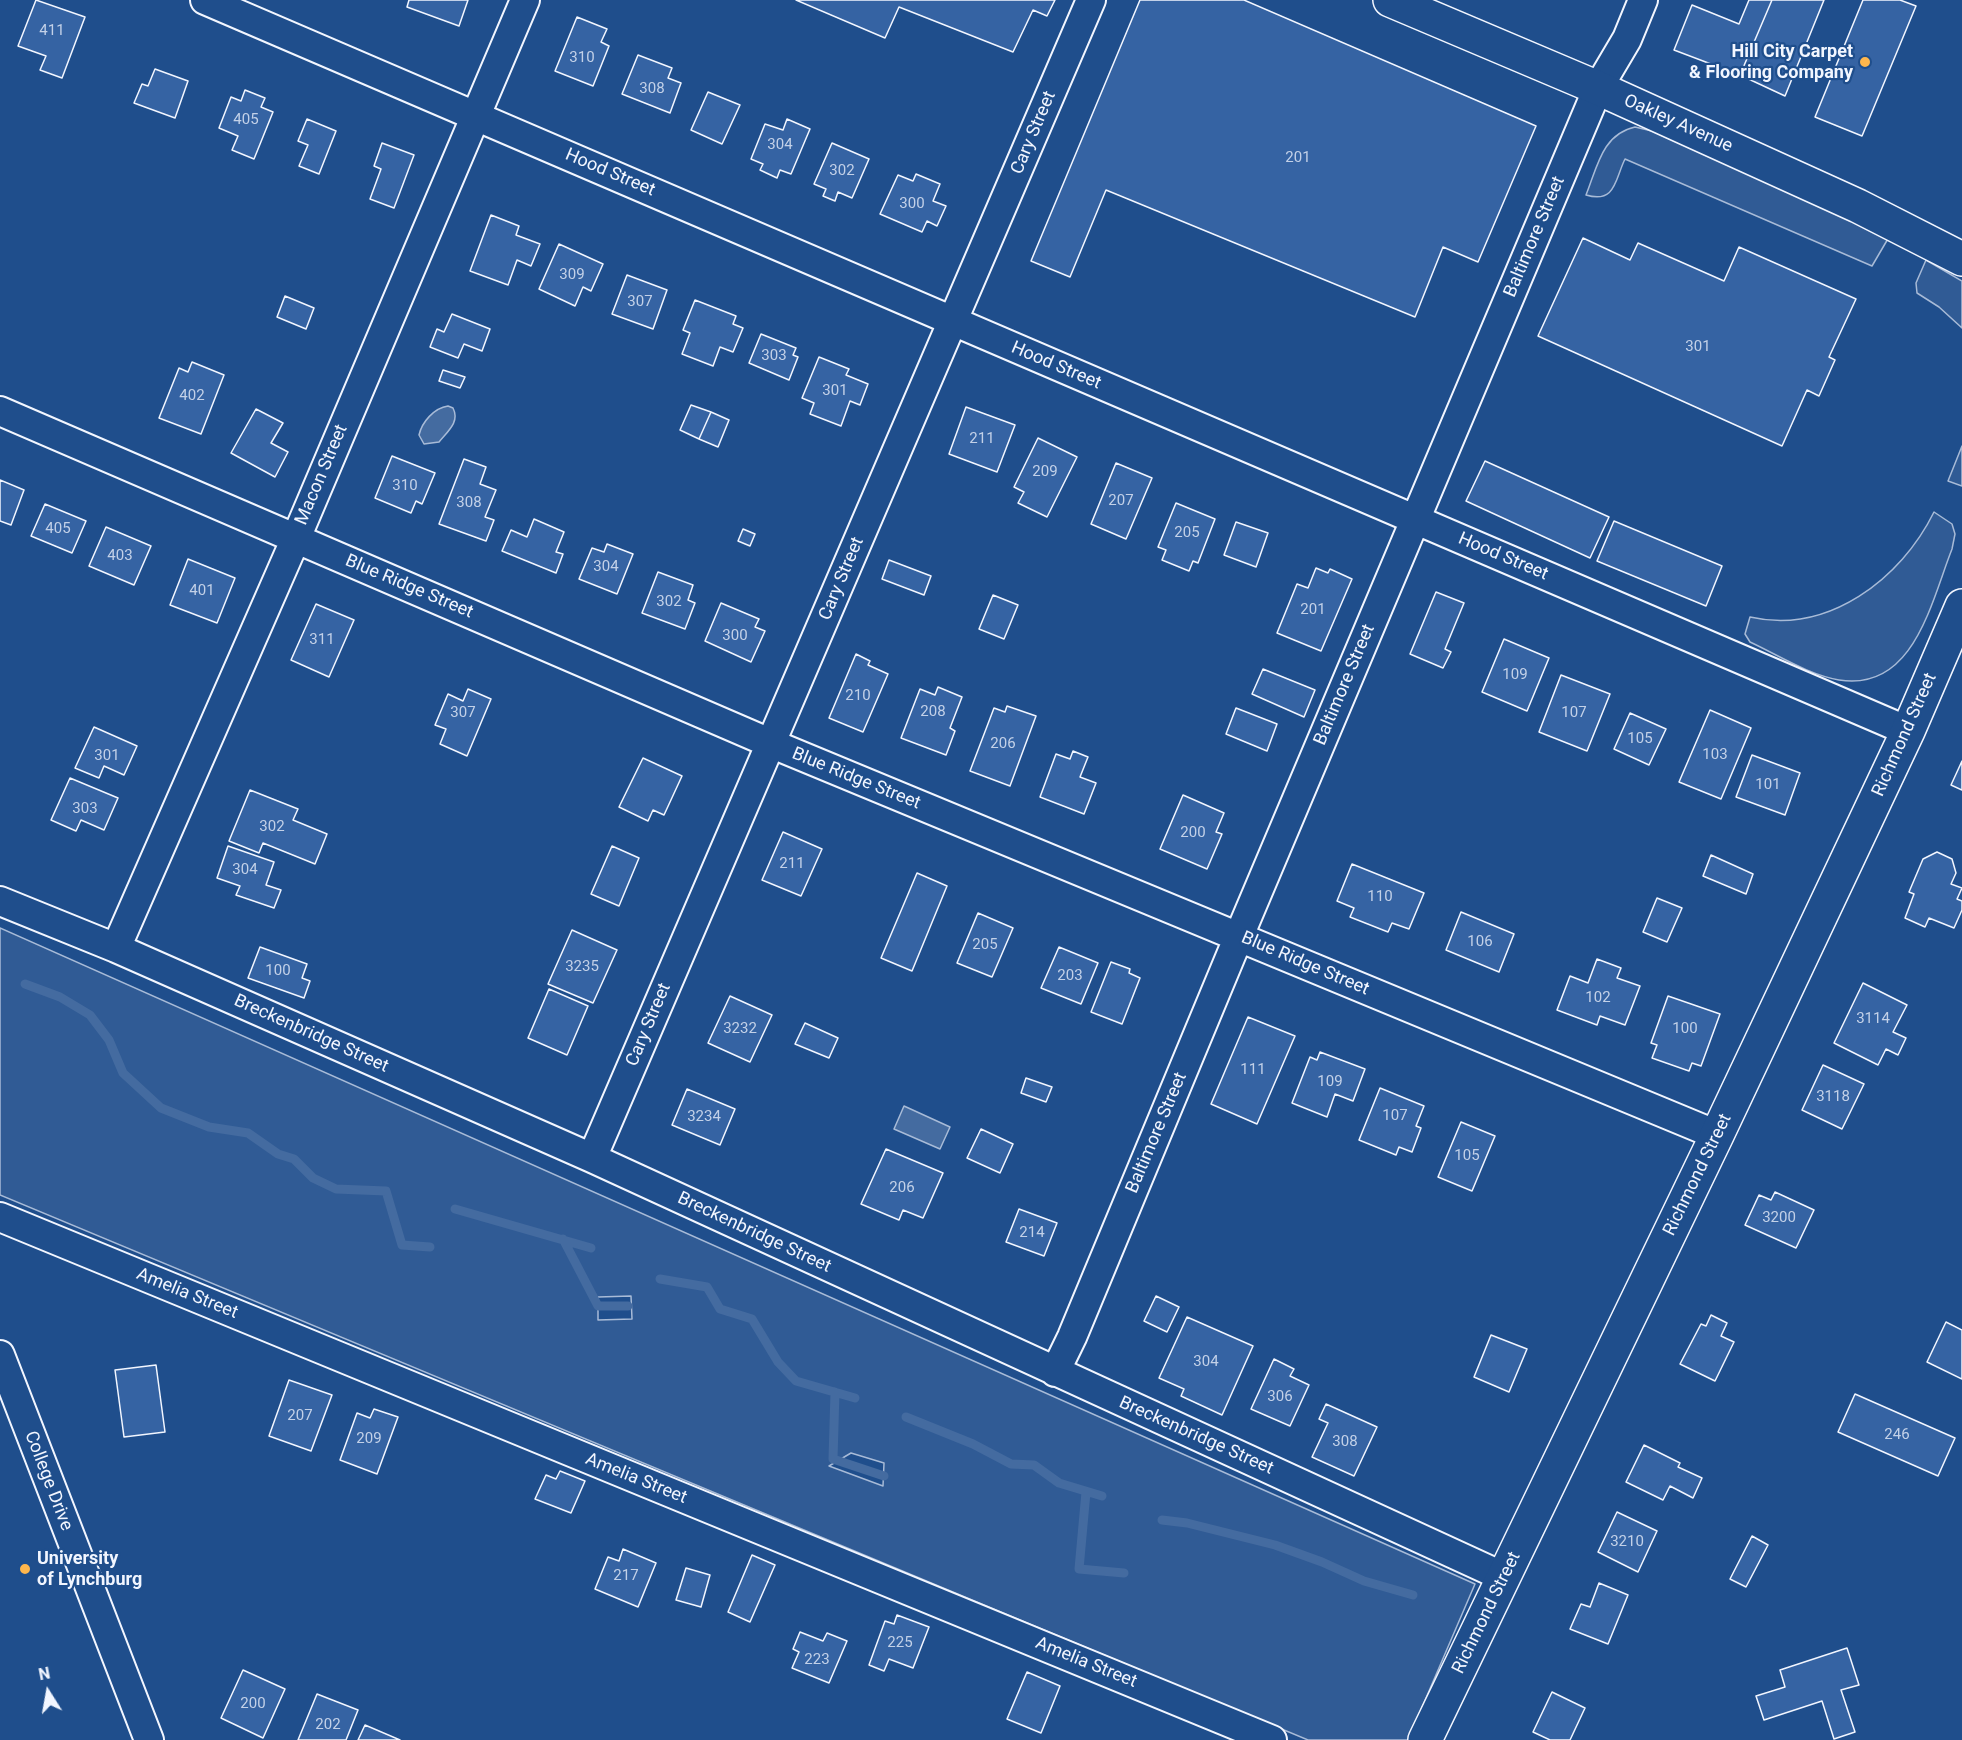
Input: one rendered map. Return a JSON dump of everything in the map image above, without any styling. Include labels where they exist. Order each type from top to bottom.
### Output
[{"type":"street","name":"Hood Street","points":[[205,0],[954,319],[1908,731]]},
{"type":"street","name":"Macon Street","points":[[116,948],[296,538],[525,0]]},
{"type":"street","name":"Cary Street","points":[[592,1158],[1091,0]]},
{"type":"street","name":"Oakley Avenue","points":[[1390,0],[1598,88],[1858,206],[1962,259]]},
{"type":"street","name":"Baltimore Street","points":[[1055,1372],[1077,1326],[1239,936],[1598,88],[1627,39],[1643,0]]},
{"type":"street","name":"Blue Ridge Street","points":[[0,411],[770,743],[1717,1135]]},
{"type":"street","name":"Richmond Street","points":[[1425,1740],[1717,1135],[1908,731],[1962,606]]},
{"type":"street","name":"Breckenbridge Street","points":[[0,901],[116,948],[592,1158],[1504,1577]]},
{"type":"street","name":"Amelia Street","points":[[0,1217],[1272,1740]]},
{"type":"street","name":"College Drive","points":[[0,1355],[149,1740]]},
{"type":"shaded area","points":[[1635,127],[1652,131],[1889,237],[1872,266],[1625,159],[1609,193],[1596,197],[1586,195],[1608,144],[1624,131]]},
{"type":"shaded area","points":[[1926,260],[1962,281],[1962,328],[1939,307],[1917,293],[1916,283]]},
{"type":"shaded area","points":[[448,406],[453,408],[455,413],[452,426],[439,442],[424,444],[419,435],[423,425],[429,416]]},
{"type":"shaded area","points":[[1962,446],[1962,486],[1948,481]]},
{"type":"shaded area","points":[[1934,512],[1952,524],[1955,534],[1952,549],[1927,617],[1916,639],[1902,658],[1885,672],[1865,680],[1839,680],[1805,669],[1750,642],[1745,634],[1750,617],[1779,620],[1807,618],[1834,609],[1859,596],[1882,579],[1902,559],[1920,536]]},
{"type":"shaded area","points":[[0,928],[1475,1584],[1408,1740],[1308,1740],[0,1195]],"holes":[[[631,1296],[632,1319],[598,1320],[598,1297]],[[851,1453],[884,1463],[883,1486],[829,1466]]]},
{"type":"shaded area","points":[[904,1106],[950,1127],[940,1149],[894,1129]]},
{"type":"building","points":[[36,0],[85,17],[62,78],[40,70],[46,56],[18,46]]},
{"type":"building","points":[[409,0],[468,0],[459,26],[407,7]]},
{"type":"building","points":[[796,0],[1055,0],[1047,16],[1033,10],[1013,52],[899,7],[885,38]]},
{"type":"building","points":[[1140,0],[1244,0],[1536,126],[1478,262],[1443,247],[1415,317],[1106,190],[1070,277],[1031,261]]},
{"type":"building","points":[[1749,0],[1772,0],[1740,75],[1674,50],[1692,5],[1739,24]]},
{"type":"building","points":[[1772,0],[1824,0],[1785,96],[1740,75]]},
{"type":"building","name":"Hill City Carpet & Flooring Company","points":[[1863,0],[1900,0],[1916,6],[1862,136],[1815,117]]},
{"type":"building","points":[[577,17],[607,29],[601,42],[609,46],[593,86],[555,71]]},
{"type":"building","points":[[638,55],[672,68],[668,78],[681,83],[670,113],[622,94]]},
{"type":"building","points":[[155,69],[188,81],[175,118],[134,103],[142,84],[148,86]]},
{"type":"building","points":[[245,90],[265,98],[261,107],[273,112],[254,159],[232,150],[238,136],[219,128],[231,97],[241,101]]},
{"type":"building","points":[[708,92],[740,105],[722,144],[691,130]]},
{"type":"building","points":[[307,119],[336,131],[319,174],[299,166],[308,145],[298,141]]},
{"type":"building","points":[[787,119],[810,129],[791,174],[780,170],[777,178],[760,170],[763,164],[751,159],[765,124],[783,130]]},
{"type":"building","points":[[382,143],[414,155],[394,208],[370,199],[381,169],[374,166]]},
{"type":"building","points":[[832,143],[869,159],[852,198],[838,192],[835,201],[823,196],[826,189],[814,184]]},
{"type":"building","points":[[916,174],[940,184],[933,201],[946,206],[937,226],[927,221],[922,232],[880,214],[898,175],[913,181]]},
{"type":"building","points":[[491,215],[519,226],[516,235],[540,244],[531,266],[517,260],[508,285],[470,271]]},
{"type":"building","points":[[1583,238],[1630,260],[1638,243],[1724,281],[1739,247],[1856,299],[1829,357],[1835,360],[1819,396],[1807,390],[1782,446],[1538,336]]},
{"type":"building","points":[[559,244],[603,264],[591,291],[583,287],[575,306],[539,289]]},
{"type":"building","points":[[627,275],[667,290],[653,329],[612,314]]},
{"type":"building","points":[[285,296],[314,308],[306,329],[277,317]]},
{"type":"building","points":[[695,300],[736,316],[733,324],[743,328],[733,352],[720,347],[713,366],[682,354],[690,333],[683,330]]},
{"type":"building","points":[[452,314],[490,329],[482,351],[464,344],[458,358],[430,347],[437,329],[444,332]]},
{"type":"building","points":[[761,334],[796,348],[793,355],[798,357],[789,380],[749,363]]},
{"type":"building","points":[[819,357],[849,369],[846,375],[868,384],[860,405],[850,401],[841,426],[810,414],[814,403],[802,398]]},
{"type":"building","points":[[192,362],[224,375],[201,434],[159,418],[179,368],[188,372]]},
{"type":"building","points":[[443,370],[465,377],[460,388],[439,381]]},
{"type":"building","points":[[691,405],[711,412],[699,439],[680,430]]},
{"type":"building","points":[[966,407],[1015,425],[997,472],[949,454]]},
{"type":"building","points":[[256,409],[283,423],[271,443],[288,452],[275,477],[231,453]]},
{"type":"building","points":[[711,412],[729,420],[718,447],[699,439]]},
{"type":"building","points":[[1038,438],[1077,457],[1047,517],[1018,503],[1024,492],[1014,487]]},
{"type":"building","points":[[392,456],[435,473],[422,504],[416,501],[411,513],[375,498]]},
{"type":"building","points":[[464,459],[486,467],[480,484],[496,490],[485,517],[494,520],[486,541],[439,524]]},
{"type":"building","points":[[1485,461],[1609,517],[1590,558],[1466,501]]},
{"type":"building","points":[[1116,463],[1152,478],[1126,539],[1091,524]]},
{"type":"building","points":[[0,480],[24,490],[11,525],[0,521]]},
{"type":"building","points":[[1176,503],[1215,519],[1198,563],[1193,561],[1189,571],[1162,560],[1166,550],[1158,547]]},
{"type":"building","points":[[45,504],[86,521],[72,553],[31,536]]},
{"type":"building","points":[[534,519],[564,532],[556,552],[563,554],[556,573],[502,551],[511,530],[527,537]]},
{"type":"building","points":[[1614,521],[1722,566],[1706,606],[1597,561]]},
{"type":"building","points":[[1236,522],[1268,533],[1256,567],[1224,555]]},
{"type":"building","points":[[106,527],[151,546],[134,585],[89,566]]},
{"type":"building","points":[[743,529],[755,534],[750,546],[738,541]]},
{"type":"building","points":[[607,544],[633,554],[617,594],[579,579],[592,548],[604,552]]},
{"type":"building","points":[[188,559],[235,578],[217,623],[170,605]]},
{"type":"building","points":[[889,560],[931,576],[924,595],[882,579]]},
{"type":"building","points":[[1316,568],[1328,573],[1330,569],[1352,579],[1321,651],[1277,633],[1297,584],[1308,588]]},
{"type":"building","points":[[658,572],[693,585],[688,600],[695,603],[685,629],[642,613]]},
{"type":"building","points":[[1436,592],[1464,603],[1445,649],[1451,652],[1443,668],[1410,654]]},
{"type":"building","points":[[993,595],[1018,605],[1004,639],[979,629]]},
{"type":"building","points":[[721,603],[759,619],[755,627],[765,631],[751,662],[705,641]]},
{"type":"building","points":[[316,604],[354,620],[329,677],[291,660]]},
{"type":"building","points":[[1504,639],[1549,658],[1527,711],[1482,692]]},
{"type":"building","points":[[856,654],[870,661],[868,665],[888,674],[863,732],[829,718]]},
{"type":"building","points":[[1263,669],[1315,690],[1304,717],[1252,694]]},
{"type":"building","points":[[1561,675],[1610,694],[1587,751],[1539,732]]},
{"type":"building","points":[[938,687],[962,697],[950,728],[955,731],[946,755],[901,738],[920,689],[935,695]]},
{"type":"building","points":[[468,689],[491,699],[467,756],[440,744],[446,729],[435,725],[448,694],[463,701]]},
{"type":"building","points":[[1007,706],[1036,716],[1010,786],[970,771],[994,708],[1005,712]]},
{"type":"building","points":[[1236,708],[1277,724],[1267,751],[1226,734]]},
{"type":"building","points":[[1710,710],[1751,728],[1721,799],[1679,782]]},
{"type":"building","points":[[1630,713],[1666,729],[1649,765],[1614,749]]},
{"type":"building","points":[[94,727],[137,746],[124,775],[104,766],[99,778],[75,768]]},
{"type":"building","points":[[1073,751],[1088,757],[1080,777],[1096,783],[1084,814],[1040,797],[1056,754],[1070,759]]},
{"type":"building","points":[[1752,755],[1800,773],[1785,815],[1736,797]]},
{"type":"building","points":[[643,758],[682,776],[664,815],[653,810],[648,821],[619,807]]},
{"type":"building","points":[[1962,761],[1962,790],[1951,785]]},
{"type":"building","points":[[70,778],[118,798],[104,830],[81,820],[76,831],[51,820]]},
{"type":"building","points":[[250,790],[298,809],[293,820],[327,834],[315,864],[263,843],[259,853],[229,841]]},
{"type":"building","points":[[1183,795],[1224,813],[1216,832],[1222,834],[1207,869],[1160,849]]},
{"type":"building","points":[[783,832],[822,849],[801,896],[762,880]]},
{"type":"building","points":[[228,846],[274,862],[266,885],[281,890],[274,908],[236,895],[240,886],[217,878]]},
{"type":"building","points":[[612,846],[639,858],[619,906],[591,894]]},
{"type":"building","points":[[1937,852],[1952,859],[1956,873],[1951,884],[1962,888],[1957,899],[1962,901],[1962,910],[1954,928],[1929,918],[1925,927],[1905,918],[1914,894],[1909,892],[1923,859]]},
{"type":"building","points":[[1711,855],[1753,874],[1746,894],[1703,876]]},
{"type":"building","points":[[1352,864],[1424,893],[1409,929],[1392,923],[1388,932],[1350,917],[1354,908],[1337,901]]},
{"type":"building","points":[[917,873],[947,886],[912,971],[881,958]]},
{"type":"building","points":[[1657,898],[1682,908],[1667,942],[1643,932]]},
{"type":"building","points":[[1461,912],[1514,934],[1499,972],[1446,950]]},
{"type":"building","points":[[978,913],[1013,928],[992,977],[957,963]]},
{"type":"building","points":[[572,930],[617,950],[593,1003],[548,984]]},
{"type":"building","points":[[260,947],[307,964],[302,978],[310,981],[304,998],[248,978]]},
{"type":"building","points":[[1059,947],[1098,963],[1081,1004],[1041,988]]},
{"type":"building","points":[[1597,959],[1621,968],[1617,978],[1640,986],[1625,1025],[1600,1016],[1597,1025],[1557,1010],[1570,976],[1588,983]]},
{"type":"building","points":[[1111,962],[1130,969],[1129,973],[1140,978],[1122,1024],[1091,1012]]},
{"type":"building","points":[[1863,983],[1907,1005],[1893,1032],[1906,1038],[1898,1055],[1886,1049],[1878,1065],[1834,1043]]},
{"type":"building","points":[[549,989],[588,1006],[567,1055],[528,1038]]},
{"type":"building","points":[[730,996],[772,1015],[750,1062],[708,1043]]},
{"type":"building","points":[[1668,996],[1720,1014],[1701,1066],[1692,1063],[1689,1071],[1652,1058],[1657,1045],[1651,1043]]},
{"type":"building","points":[[1248,1017],[1295,1036],[1257,1124],[1211,1104]]},
{"type":"building","points":[[805,1023],[838,1038],[829,1058],[795,1044]]},
{"type":"building","points":[[1320,1052],[1365,1069],[1353,1101],[1335,1094],[1327,1117],[1292,1103],[1310,1057],[1317,1060]]},
{"type":"building","points":[[1823,1065],[1864,1084],[1842,1129],[1802,1110]]},
{"type":"building","points":[[1026,1078],[1052,1087],[1046,1102],[1021,1093]]},
{"type":"building","points":[[1380,1088],[1424,1106],[1416,1126],[1421,1128],[1412,1152],[1399,1147],[1396,1155],[1359,1140]]},
{"type":"building","points":[[687,1089],[735,1109],[720,1145],[672,1125]]},
{"type":"building","points":[[1461,1122],[1495,1136],[1472,1191],[1438,1177]]},
{"type":"building","points":[[981,1129],[1013,1144],[1000,1173],[967,1158]]},
{"type":"building","points":[[886,1149],[943,1173],[923,1218],[903,1210],[899,1220],[861,1204]]},
{"type":"building","points":[[1775,1192],[1814,1210],[1796,1248],[1745,1225],[1759,1195],[1771,1200]]},
{"type":"building","points":[[1019,1209],[1057,1223],[1044,1256],[1006,1242]]},
{"type":"building","points":[[1156,1296],[1179,1307],[1167,1332],[1144,1321]]},
{"type":"building","points":[[1711,1315],[1727,1323],[1721,1336],[1734,1342],[1715,1381],[1680,1364],[1701,1324],[1706,1326]]},
{"type":"building","points":[[1187,1317],[1253,1346],[1222,1415],[1181,1396],[1184,1389],[1159,1378]]},
{"type":"building","points":[[1946,1322],[1962,1330],[1962,1379],[1927,1362]]},
{"type":"building","points":[[1491,1335],[1527,1349],[1509,1392],[1474,1377]]},
{"type":"building","points":[[1274,1359],[1294,1369],[1290,1376],[1309,1385],[1290,1426],[1251,1409]]},
{"type":"building","points":[[156,1365],[165,1432],[124,1437],[115,1370]]},
{"type":"building","points":[[289,1380],[332,1395],[311,1451],[269,1436]]},
{"type":"building","points":[[1855,1394],[1955,1438],[1938,1476],[1838,1432]]},
{"type":"building","points":[[1326,1404],[1377,1427],[1354,1476],[1312,1457],[1328,1423],[1319,1419]]},
{"type":"building","points":[[374,1409],[398,1417],[377,1474],[340,1460],[357,1413],[370,1418]]},
{"type":"building","points":[[1644,1445],[1680,1463],[1678,1467],[1702,1478],[1693,1498],[1670,1486],[1663,1500],[1626,1482]]},
{"type":"building","points":[[560,1471],[585,1481],[571,1513],[535,1499],[546,1475],[556,1479]]},
{"type":"building","points":[[1617,1512],[1657,1531],[1638,1572],[1598,1552]]},
{"type":"building","points":[[1752,1536],[1768,1545],[1746,1587],[1730,1579]]},
{"type":"building","points":[[623,1549],[656,1563],[638,1607],[595,1589],[608,1557],[619,1561]]},
{"type":"building","points":[[752,1555],[775,1565],[750,1622],[728,1612]]},
{"type":"building","points":[[686,1568],[710,1575],[701,1607],[676,1600]]},
{"type":"building","points":[[1599,1583],[1628,1595],[1608,1644],[1570,1629],[1581,1604],[1590,1607]]},
{"type":"building","points":[[897,1615],[929,1627],[913,1668],[889,1659],[884,1671],[869,1665],[885,1621],[894,1624]]},
{"type":"building","points":[[800,1632],[823,1641],[827,1633],[847,1641],[829,1683],[792,1668],[799,1652],[793,1649]]},
{"type":"building","points":[[1847,1648],[1859,1685],[1841,1690],[1855,1732],[1834,1739],[1822,1701],[1764,1720],[1756,1696],[1785,1687],[1780,1670]]},
{"type":"building","points":[[243,1670],[285,1689],[263,1738],[221,1718]]},
{"type":"building","points":[[1027,1672],[1060,1686],[1041,1733],[1007,1719]]},
{"type":"building","points":[[1552,1692],[1585,1708],[1570,1740],[1550,1740],[1533,1732]]},
{"type":"building","points":[[317,1694],[358,1710],[346,1740],[298,1740]]},
{"type":"building","points":[[365,1725],[400,1740],[358,1740]]},
{"type":"waterway","points":[[25,984],[60,997],[90,1015],[109,1040],[123,1073],[161,1108],[209,1127],[248,1133],[278,1154],[294,1159],[313,1178],[336,1189],[386,1191],[402,1245],[430,1247]]},
{"type":"waterway","points":[[455,1209],[591,1248]]},
{"type":"waterway","points":[[563,1239],[598,1306],[628,1306]]},
{"type":"waterway","points":[[660,1279],[707,1287],[720,1309],[752,1319],[778,1362],[796,1381],[855,1398]]},
{"type":"waterway","points":[[835,1392],[833,1459],[884,1476]]},
{"type":"waterway","points":[[906,1417],[973,1444],[1011,1464],[1034,1465],[1059,1483],[1102,1496]]},
{"type":"waterway","points":[[1086,1492],[1079,1569],[1124,1573]]},
{"type":"waterway","points":[[1162,1520],[1187,1523],[1275,1545],[1322,1562],[1364,1581],[1413,1595]]},
{"type":"place","name":"Hill City Carpet & Flooring Company","points":[[1865,62]]},
{"type":"place","name":"University of Lynchburg","points":[[25,1569]]}]
